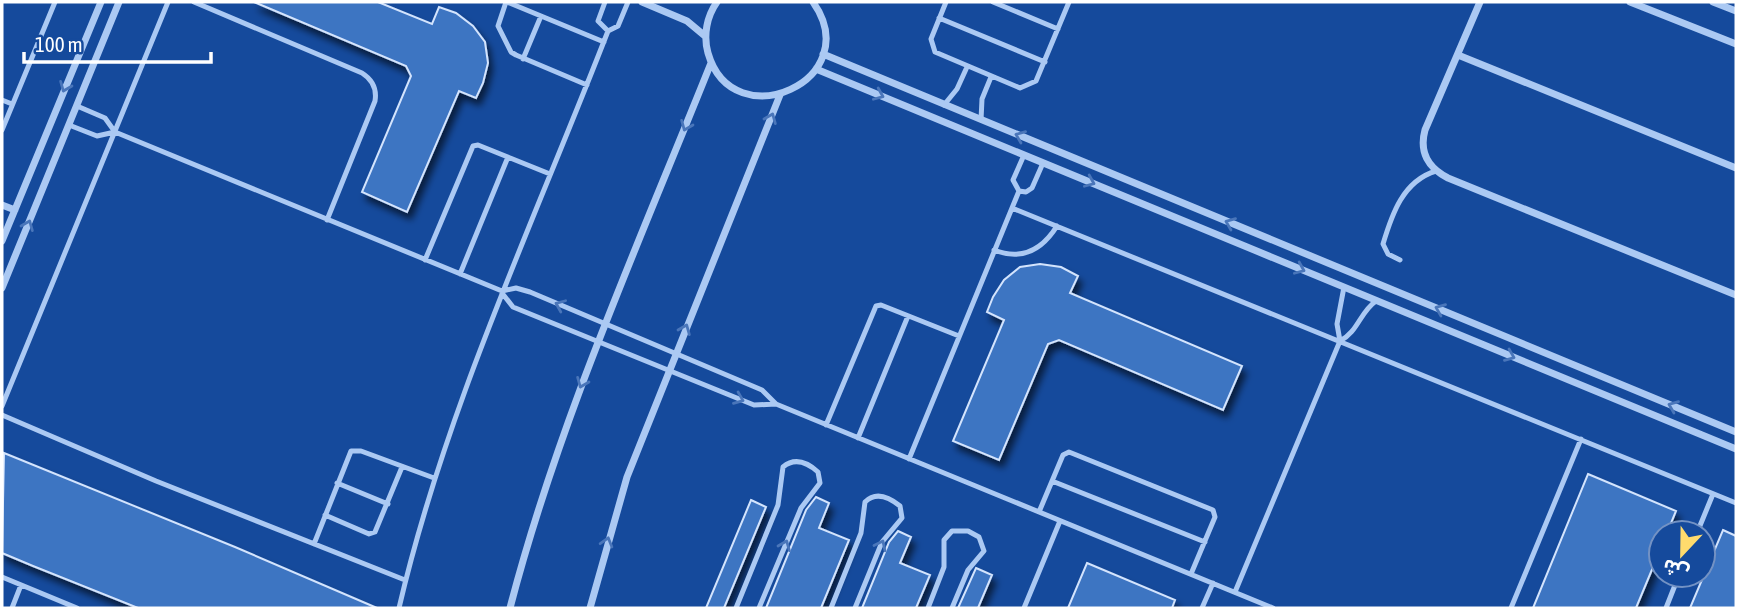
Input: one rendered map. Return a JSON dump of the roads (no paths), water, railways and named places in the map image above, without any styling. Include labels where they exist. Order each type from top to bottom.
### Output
[{"type":"street","points":[[3,235],[101,2]]},
{"type":"street","points":[[2,288],[120,2]]},
{"type":"street","points":[[642,2],[687,21],[705,36]]},
{"type":"street","points":[[717,2],[708,21],[705,36],[712,63],[723,80],[740,91],[760,97],[780,95],[801,85],[816,69],[823,54],[825,40],[819,10],[813,2]]},
{"type":"street","points":[[819,10],[822,2]]},
{"type":"street","points":[[1480,2],[1423,137],[1426,158],[1436,171],[1736,295]]},
{"type":"street","points":[[1629,2],[1736,44]]},
{"type":"street","points":[[1713,2],[1736,11]]},
{"type":"street","points":[[823,54],[1736,432]]},
{"type":"street","points":[[1458,55],[1736,168]]},
{"type":"street","points":[[510,608],[551,467],[712,63]]},
{"type":"street","points":[[816,69],[1736,449]]},
{"type":"street","points":[[590,608],[627,477],[780,95]]},
{"type":"street","points":[[2,205],[15,210]]},
{"type":"lane","points":[[2,130],[55,2]]},
{"type":"lane","points":[[2,406],[168,2]]},
{"type":"lane","points":[[194,2],[362,73],[371,80],[375,101],[327,220]]},
{"type":"lane","points":[[587,85],[510,52],[499,32],[498,21],[506,2],[604,42]]},
{"type":"lane","points":[[605,2],[598,22],[608,31]]},
{"type":"lane","points":[[399,608],[434,478],[469,374],[608,31],[618,26],[628,2]]},
{"type":"lane","points":[[946,2],[931,39],[933,48],[939,55],[1020,88],[1029,87],[1036,81],[1069,2]]},
{"type":"lane","points":[[993,2],[1058,29]]},
{"type":"lane","points":[[523,59],[541,16]]},
{"type":"lane","points":[[939,18],[1045,62]]},
{"type":"lane","points":[[944,104],[957,89],[967,67]]},
{"type":"lane","points":[[981,120],[982,99],[991,77]]},
{"type":"lane","points":[[2,100],[12,104]]},
{"type":"lane","points":[[77,106],[105,118],[115,132],[502,291],[521,289],[762,390],[776,404],[825,425],[1273,608]]},
{"type":"lane","points":[[69,125],[97,136],[115,132]]},
{"type":"lane","points":[[425,260],[471,150],[478,145],[550,174]]},
{"type":"lane","points":[[1019,191],[1013,180],[1024,155]]},
{"type":"lane","points":[[460,274],[508,157]]},
{"type":"lane","points":[[1019,191],[1026,192],[1032,188],[1043,163]]},
{"type":"lane","points":[[1399,260],[1388,254],[1383,244],[1400,202],[1412,183],[1436,171]]},
{"type":"lane","points":[[909,459],[1019,191]]},
{"type":"lane","points":[[1012,208],[1736,503]]},
{"type":"lane","points":[[994,250],[1009,255],[1031,253],[1043,245],[1057,226]]},
{"type":"lane","points":[[1340,341],[1337,324],[1344,288]]},
{"type":"lane","points":[[502,291],[506,301],[513,307],[754,405],[776,404]]},
{"type":"lane","points":[[1234,592],[1340,341],[1356,328],[1368,307],[1376,301]]},
{"type":"lane","points":[[825,425],[876,306],[959,337]]},
{"type":"lane","points":[[858,438],[908,316]]},
{"type":"lane","points":[[2,415],[405,580]]},
{"type":"lane","points":[[1511,608],[1581,439]]},
{"type":"lane","points":[[314,544],[346,457],[354,450],[434,478]]},
{"type":"lane","points":[[1039,512],[1063,455],[1069,452],[1213,510],[1215,517],[1191,574]]},
{"type":"lane","points":[[736,608],[778,505],[783,467],[790,463],[805,463],[818,472],[821,483],[801,508],[760,608]]},
{"type":"lane","points":[[325,515],[372,534],[377,530],[402,467]]},
{"type":"lane","points":[[1052,481],[1205,542]]},
{"type":"lane","points":[[337,483],[388,504]]},
{"type":"lane","points":[[1703,519],[1713,494]]},
{"type":"lane","points":[[831,608],[859,539],[864,502],[875,496],[887,498],[900,506],[902,517],[882,542],[855,608]]},
{"type":"lane","points":[[1024,608],[1060,521]]},
{"type":"lane","points":[[928,608],[944,567],[946,536],[956,530],[968,531],[981,540],[984,551],[965,576],[952,608]]},
{"type":"lane","points":[[2,578],[77,608]]},
{"type":"lane","points":[[1202,608],[1213,583]]},
{"type":"lane","points":[[12,608],[21,586]]},
{"type":"lane","points":[[1665,608],[1673,589]]}]
